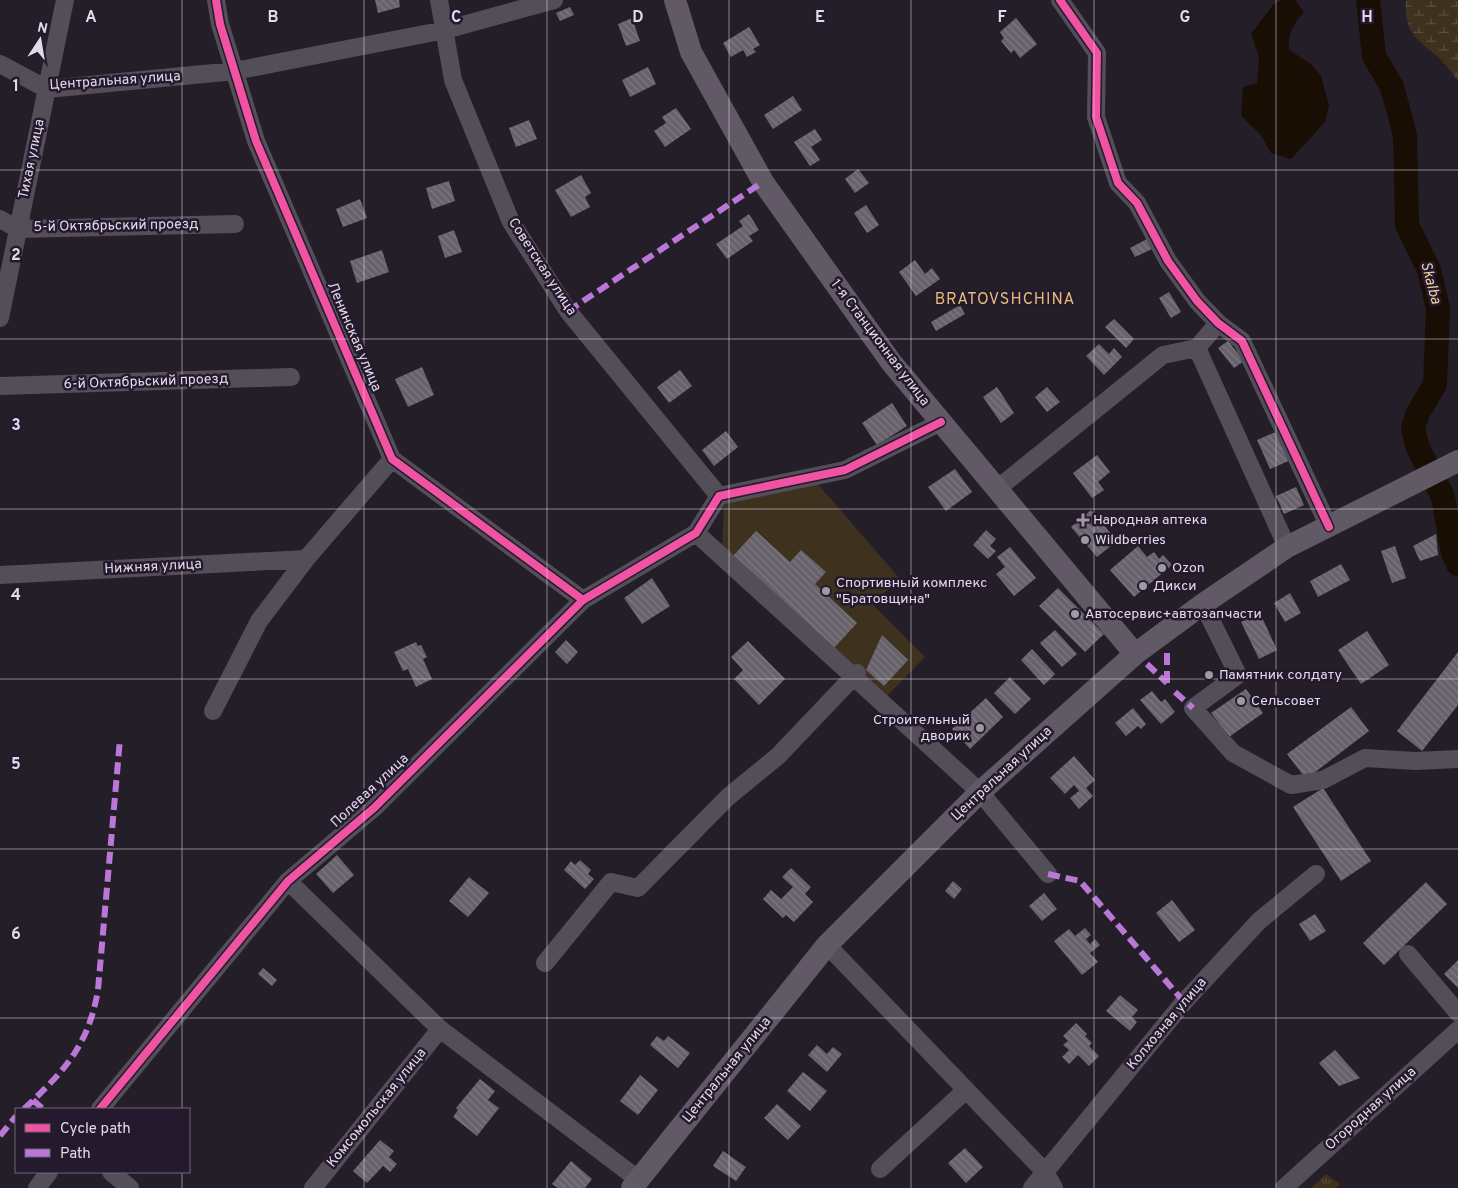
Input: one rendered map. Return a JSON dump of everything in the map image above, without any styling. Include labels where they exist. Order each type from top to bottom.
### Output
[{"type":"main road","name":"1-я Станционная улица","points":[[675,0],[691,52],[763,182],[891,362],[1135,654]]},
{"type":"main road","name":"Центральная улица","points":[[636,1184],[827,945],[980,792],[1135,654],[1203,604],[1287,547],[1412,486],[1458,461]]},
{"type":"street","name":"Тихая улица","points":[[0,318],[65,0]]},
{"type":"street","name":"Ленинская улица","points":[[216,0],[256,142],[392,460]]},
{"type":"street","name":"Советская улица","points":[[439,0],[453,80],[511,222],[568,311],[719,496]]},
{"type":"street","name":"Центральная улица","points":[[0,64],[47,89],[235,71],[445,30],[554,0]]},
{"type":"street","points":[[1060,0],[1097,53],[1096,117],[1118,183],[1137,203],[1168,262],[1196,301],[1218,323],[1242,341],[1329,527]]},
{"type":"street","name":"5-й Октябрьский проезд","points":[[0,219],[18,229],[235,224]]},
{"type":"street","points":[[997,489],[1163,355],[1197,348],[1218,323]]},
{"type":"street","points":[[1197,348],[1287,547]]},
{"type":"street","name":"6-й Октябрьский проезд","points":[[0,386],[291,378]]},
{"type":"street","points":[[941,422],[845,470],[719,496],[696,533],[856,674],[980,792],[1048,874]]},
{"type":"street","points":[[213,711],[259,621],[306,559],[392,460],[583,600]]},
{"type":"street","name":"Полевая улица","points":[[101,1108],[288,881],[374,808],[583,600],[696,533]]},
{"type":"street","name":"Нижняя улица","points":[[0,575],[306,559]]},
{"type":"street","points":[[1203,604],[1238,675],[1193,708],[1233,753],[1291,784],[1323,780],[1365,758],[1416,761],[1458,758]]},
{"type":"street","points":[[545,963],[611,882],[638,888],[728,797],[778,756],[856,674]]},
{"type":"street","name":"Колхозная улица","points":[[1032,1188],[1184,1002],[1259,920],[1316,874]]},
{"type":"street","points":[[288,881],[440,1029],[636,1184]]},
{"type":"street","points":[[827,945],[1045,1172],[1054,1188]]},
{"type":"street","points":[[1408,954],[1458,1013]]},
{"type":"street","name":"Комсомольская улица","points":[[313,1188],[440,1029]]},
{"type":"street","name":"Огородная улица","points":[[1284,1188],[1458,1030]]},
{"type":"street","points":[[880,1169],[966,1090]]},
{"type":"street","points":[[36,1188],[48,1173]]},
{"type":"street","points":[[112,1173],[130,1188]]},
{"type":"green space","points":[[1406,0],[1458,0],[1458,81],[1443,62],[1417,39],[1409,27]]},
{"type":"green space","name":"Спортивный комплекс \"Братовщина\"","points":[[816,482],[901,580],[871,603],[925,657],[885,698],[722,552],[724,501]]},
{"type":"green space","points":[[1326,1174],[1340,1184],[1336,1188],[1311,1188]]},
{"type":"shaded area","points":[[1282,0],[1295,0],[1304,12],[1292,30],[1289,39],[1289,50],[1311,64],[1321,76],[1329,106],[1325,122],[1291,159],[1271,153],[1261,135],[1241,116],[1243,87],[1257,83],[1259,57],[1251,34],[1273,5]]},
{"type":"building","points":[[375,0],[399,0],[400,7],[378,13]]},
{"type":"building","points":[[570,7],[574,15],[560,21],[556,13]]},
{"type":"building","points":[[632,18],[640,41],[626,46],[618,24]]},
{"type":"building","points":[[1016,18],[1037,44],[1020,58],[1014,50],[1011,53],[1001,41],[1004,38],[1000,32]]},
{"type":"building","points":[[749,27],[760,45],[753,49],[756,52],[747,57],[743,50],[731,57],[723,43]]},
{"type":"building","points":[[648,67],[656,84],[630,97],[622,80]]},
{"type":"building","points":[[793,96],[802,110],[773,129],[764,115]]},
{"type":"building","points":[[676,108],[691,129],[665,147],[654,131],[666,123],[662,117]]},
{"type":"building","points":[[529,120],[537,139],[516,147],[509,128]]},
{"type":"building","points":[[815,129],[822,140],[811,147],[820,160],[810,166],[794,142]]},
{"type":"building","points":[[858,169],[869,183],[855,193],[845,179]]},
{"type":"building","points":[[581,175],[591,193],[585,197],[590,207],[571,217],[555,190]]},
{"type":"building","points":[[449,181],[455,201],[432,209],[426,188]]},
{"type":"building","points":[[360,199],[367,218],[343,227],[336,209]]},
{"type":"building","points":[[866,205],[879,225],[867,233],[854,213]]},
{"type":"building","points":[[749,214],[759,230],[749,236],[753,241],[727,259],[716,244],[743,226],[739,221]]},
{"type":"building","points":[[454,230],[462,252],[445,258],[438,236]]},
{"type":"building","points":[[1147,239],[1152,249],[1135,257],[1130,248]]},
{"type":"building","points":[[382,250],[389,272],[357,283],[350,261]]},
{"type":"building","points":[[915,260],[925,274],[932,268],[940,279],[916,296],[899,272]]},
{"type":"building","points":[[1169,292],[1181,312],[1171,318],[1159,298]]},
{"type":"building","points":[[960,305],[965,314],[936,331],[931,322]]},
{"type":"building","points":[[1114,319],[1134,339],[1126,348],[1105,327]]},
{"type":"building","points":[[1228,341],[1244,361],[1234,368],[1218,348]]},
{"type":"building","points":[[1099,344],[1109,354],[1114,348],[1122,357],[1104,375],[1086,356]]},
{"type":"building","points":[[422,367],[434,395],[408,407],[395,379]]},
{"type":"building","points":[[680,370],[692,386],[669,403],[657,387]]},
{"type":"building","points":[[997,387],[1014,413],[1001,423],[983,397]]},
{"type":"building","points":[[1047,387],[1060,402],[1047,412],[1035,397]]},
{"type":"building","points":[[892,403],[907,426],[877,445],[862,423]]},
{"type":"building","points":[[726,431],[738,447],[714,466],[702,450]]},
{"type":"building","points":[[1278,431],[1291,460],[1270,469],[1257,440]]},
{"type":"building","points":[[1097,455],[1110,472],[1098,482],[1104,490],[1092,498],[1073,473]]},
{"type":"building","points":[[955,469],[972,492],[946,511],[928,487]]},
{"type":"building","points":[[1296,487],[1304,505],[1284,514],[1276,496]]},
{"type":"building","points":[[1091,510],[1117,541],[1097,557],[1071,527]]},
{"type":"building","points":[[986,530],[996,539],[990,546],[996,551],[988,559],[973,545]]},
{"type":"building","points":[[756,531],[790,562],[801,550],[826,572],[815,584],[857,623],[833,649],[733,556]]},
{"type":"building","points":[[1436,534],[1438,555],[1420,561],[1413,546]]},
{"type":"building","points":[[1138,546],[1147,557],[1154,552],[1159,559],[1163,555],[1172,565],[1134,597],[1110,570]]},
{"type":"building","points":[[1395,546],[1406,578],[1392,583],[1381,551]]},
{"type":"building","points":[[1010,547],[1036,578],[1014,596],[996,574],[1005,567],[997,557]]},
{"type":"building","points":[[1341,564],[1350,580],[1318,597],[1310,581]]},
{"type":"building","points":[[652,578],[670,606],[642,624],[624,598]]},
{"type":"building","points":[[1058,588],[1104,634],[1085,652],[1039,606]]},
{"type":"building","points":[[1290,593],[1301,613],[1285,622],[1274,603]]},
{"type":"building","points":[[1260,613],[1277,650],[1259,659],[1241,622]]},
{"type":"building","points":[[1055,630],[1077,654],[1062,667],[1040,643]]},
{"type":"building","points":[[1367,631],[1389,665],[1361,684],[1338,650]]},
{"type":"building","points":[[882,635],[908,660],[884,686],[866,670]]},
{"type":"building","points":[[566,640],[578,652],[567,664],[555,652]]},
{"type":"building","points":[[748,641],[785,679],[759,705],[734,679],[743,670],[731,657]]},
{"type":"building","points":[[416,642],[418,646],[421,645],[427,657],[423,659],[432,679],[416,687],[408,669],[403,671],[394,652]]},
{"type":"building","points":[[1032,649],[1055,674],[1044,685],[1021,660]]},
{"type":"building","points":[[1458,652],[1458,705],[1422,751],[1397,731]]},
{"type":"building","points":[[1010,677],[1031,699],[1015,714],[994,693]]},
{"type":"building","name":"Сельсовет","points":[[1246,689],[1263,713],[1229,737],[1211,713]]},
{"type":"building","points":[[1152,691],[1161,702],[1165,699],[1175,712],[1161,724],[1140,700]]},
{"type":"building","points":[[986,698],[1003,717],[970,749],[952,729]]},
{"type":"building","points":[[1351,707],[1369,731],[1306,779],[1287,754]]},
{"type":"building","points":[[1133,708],[1146,724],[1141,729],[1138,726],[1126,736],[1115,723]]},
{"type":"building","points":[[1074,756],[1095,780],[1086,788],[1093,796],[1079,809],[1070,798],[1079,791],[1074,785],[1065,794],[1050,778]]},
{"type":"building","points":[[1323,788],[1371,861],[1341,881],[1293,807]]},
{"type":"building","points":[[337,855],[354,875],[333,893],[316,874]]},
{"type":"building","points":[[580,860],[591,870],[588,874],[594,879],[585,889],[564,870],[571,861],[575,865]]},
{"type":"building","points":[[791,868],[811,887],[805,894],[813,902],[794,922],[786,915],[783,918],[763,899],[771,890],[781,899],[793,887],[782,877]]},
{"type":"building","points":[[469,877],[489,893],[468,917],[449,901]]},
{"type":"building","points":[[953,881],[962,889],[954,899],[945,891]]},
{"type":"building","points":[[1426,882],[1447,904],[1384,965],[1363,943]]},
{"type":"building","points":[[1044,893],[1057,909],[1042,921],[1029,906]]},
{"type":"building","points":[[1172,900],[1195,930],[1179,942],[1156,913]]},
{"type":"building","points":[[1315,914],[1326,931],[1310,941],[1299,924]]},
{"type":"building","points":[[1085,928],[1091,935],[1086,939],[1090,944],[1095,939],[1100,945],[1090,953],[1098,962],[1082,975],[1054,941],[1069,929],[1075,936]]},
{"type":"building","points":[[1458,960],[1458,988],[1444,974]]},
{"type":"building","points":[[263,968],[277,980],[272,986],[258,974]]},
{"type":"building","points":[[1120,995],[1138,1010],[1132,1017],[1137,1022],[1130,1031],[1106,1011]]},
{"type":"building","points":[[1076,1023],[1087,1034],[1085,1036],[1092,1043],[1089,1046],[1099,1056],[1089,1066],[1078,1055],[1069,1064],[1062,1057],[1069,1050],[1063,1045],[1068,1041],[1063,1036]]},
{"type":"building","points":[[657,1036],[664,1041],[668,1036],[690,1053],[678,1068],[650,1045]]},
{"type":"building","points":[[817,1045],[827,1054],[833,1047],[842,1054],[827,1072],[808,1055]]},
{"type":"building","points":[[1335,1050],[1360,1078],[1339,1086],[1319,1063]]},
{"type":"building","points":[[803,1072],[827,1091],[810,1111],[787,1091]]},
{"type":"building","points":[[640,1075],[658,1090],[638,1115],[620,1101]]},
{"type":"building","points":[[480,1079],[495,1091],[488,1100],[499,1108],[477,1136],[453,1117],[458,1110],[456,1108]]},
{"type":"building","points":[[777,1104],[801,1126],[788,1140],[764,1118]]},
{"type":"building","points":[[380,1140],[394,1151],[389,1157],[397,1164],[390,1172],[383,1166],[367,1183],[353,1171]]},
{"type":"building","points":[[965,1148],[983,1167],[966,1183],[948,1163]]},
{"type":"building","points":[[723,1151],[746,1167],[736,1181],[713,1166]]},
{"type":"building","points":[[571,1161],[592,1179],[585,1188],[558,1188],[552,1184]]},
{"type":"waterway","name":"Skalba","points":[[1368,0],[1374,56],[1392,87],[1405,135],[1407,225],[1429,270],[1438,308],[1435,384],[1417,415],[1413,429],[1418,448],[1443,497],[1453,553],[1458,564]]},
{"type":"marked path","points":[[568,311],[763,182]]},
{"type":"marked path","points":[[1167,649],[1167,683]]},
{"type":"marked path","points":[[1147,664],[1167,683]]},
{"type":"marked path","points":[[1175,692],[1193,708]]},
{"type":"marked path","points":[[25,1108],[72,1057],[81,1043],[94,1010],[98,990],[120,739]]},
{"type":"marked path","points":[[1048,874],[1080,881],[1184,1002]]},
{"type":"marked path","points":[[33,1100],[42,1108]]},
{"type":"marked path","points":[[0,1136],[15,1117]]},
{"type":"cycle path","points":[[216,0],[220,24],[256,141],[392,459],[583,600]]},
{"type":"cycle path","points":[[1060,0],[1097,53],[1096,117],[1118,183],[1137,203],[1168,261],[1197,301],[1218,323],[1242,341],[1329,527]]},
{"type":"cycle path","points":[[101,1108],[288,881],[374,808],[583,600],[696,533],[719,496],[845,470],[941,422]]},
{"type":"place","name":"Народная аптека","points":[[1083,520]]},
{"type":"place","name":"Wildberries","points":[[1085,540]]},
{"type":"place","name":"Ozon","points":[[1162,568]]},
{"type":"place","name":"Дикси","points":[[1143,586]]},
{"type":"place","name":"Спортивный комплекс \"Братовщина\"","points":[[826,591]]},
{"type":"place","name":"Автосервис+автозапчасти","points":[[1075,614]]},
{"type":"place","name":"Памятник солдату","points":[[1209,675]]},
{"type":"place","name":"Сельсовет","points":[[1241,701]]},
{"type":"place","name":"Строительный дворик","points":[[980,728]]},
{"type":"district","name":"BRATOVSHCHINA","points":[[1005,300]]}]
